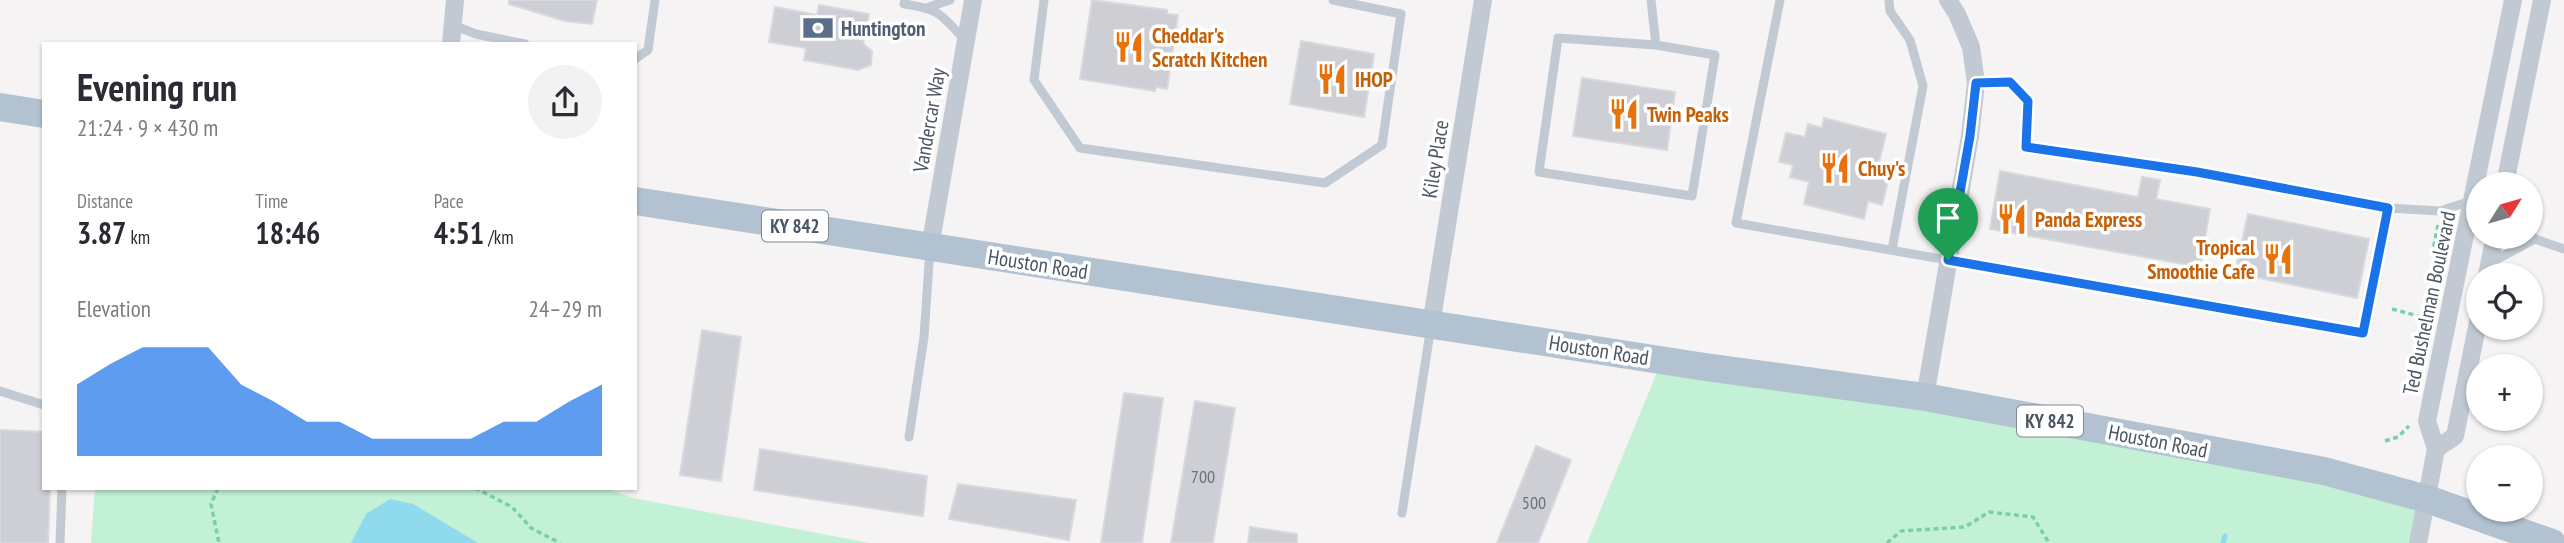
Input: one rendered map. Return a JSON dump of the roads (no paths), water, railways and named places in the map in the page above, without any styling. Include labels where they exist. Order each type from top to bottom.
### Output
[{"type":"main road","points":[[0,107],[42,114]]},
{"type":"main road","name":"Houston Road","points":[[637,201],[1705,367],[1925,397],[2324,471],[2427,499],[2552,543]]},
{"type":"street","points":[[451,42],[455,0]]},
{"type":"street","name":"Vandercar Way","points":[[930,247],[973,0]]},
{"type":"street","name":"Kiley Place","points":[[1431,325],[1483,0]]},
{"type":"street","points":[[1925,397],[1970,136],[1976,83],[1971,47],[1948,0]]},
{"type":"street","name":"Ted Bushelman Boulevard","points":[[2479,172],[2513,0]]},
{"type":"street","points":[[2507,172],[2542,0]]},
{"type":"street","name":"Ted Bushelman Boulevard","points":[[2418,543],[2436,449],[2427,421],[2466,237]]},
{"type":"street","points":[[2436,449],[2455,436],[2474,340]]},
{"type":"lane","points":[[637,58],[648,50],[655,0]]},
{"type":"lane","points":[[905,0],[904,4],[929,7],[950,0]]},
{"type":"lane","points":[[1044,0],[1034,80],[1080,148],[1325,183],[1382,145],[1401,13],[1333,0]]},
{"type":"lane","points":[[1651,0],[1656,45]]},
{"type":"lane","points":[[1780,0],[1736,223],[2363,333],[2388,208]]},
{"type":"lane","points":[[1889,0],[1890,11],[1910,40],[1923,86],[1892,249]]},
{"type":"lane","points":[[929,7],[946,18],[966,42]]},
{"type":"lane","points":[[453,24],[475,34],[515,42]]},
{"type":"lane","points":[[1558,37],[1656,45],[1715,55],[1692,196],[1539,172],[1558,37]]},
{"type":"lane","points":[[1976,83],[2010,82],[2028,101],[2026,147],[2197,172],[2388,208],[2440,211],[2466,202]]},
{"type":"lane","points":[[2543,240],[2564,249]]},
{"type":"lane","points":[[909,437],[924,337],[930,247]]},
{"type":"lane","points":[[2497,263],[2516,249]]},
{"type":"lane","points":[[1402,513],[1431,325]]},
{"type":"lane","points":[[0,391],[42,404]]},
{"type":"lane","points":[[60,543],[62,490]]},
{"type":"water","points":[[390,499],[413,504],[478,543],[351,543],[366,514]]},
{"type":"waterway","points":[[2223,543],[2225,536]]},
{"type":"place","name":"Huntington","points":[[818,28]]},
{"type":"place","name":"Cheddar's Scratch Kitchen","points":[[1129,47]]},
{"type":"place","name":"IHOP","points":[[1332,79]]},
{"type":"place","name":"Twin Peaks","points":[[1624,114]]},
{"type":"place","name":"Chuy's","points":[[1835,168]]},
{"type":"place","name":"Panda Express","points":[[2012,219]]},
{"type":"place","name":"Tropical Smoothie Cafe","points":[[2278,259]]}]
